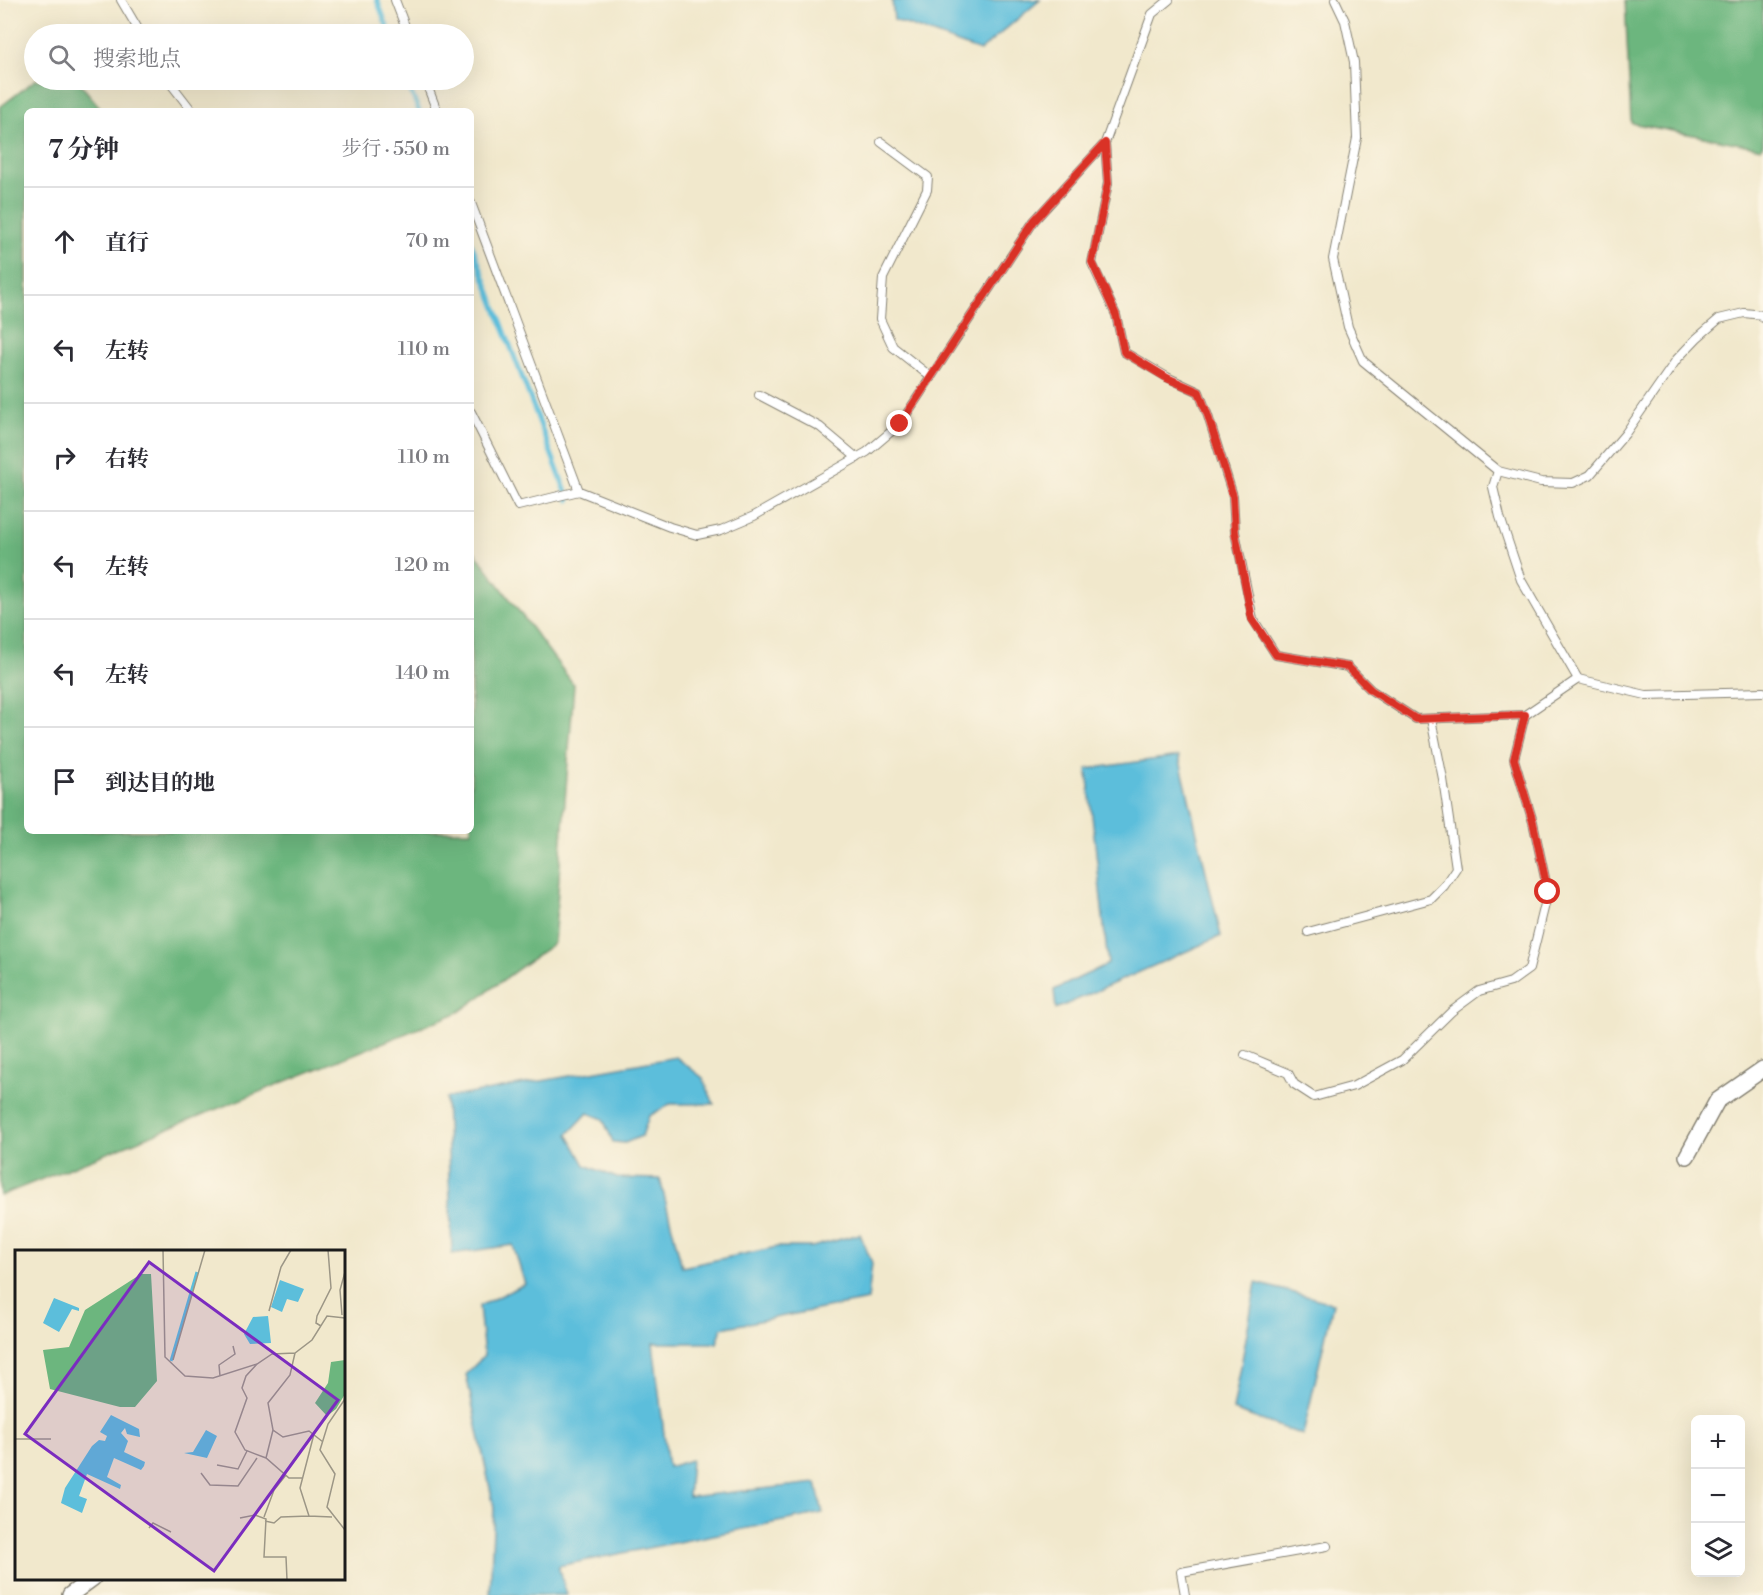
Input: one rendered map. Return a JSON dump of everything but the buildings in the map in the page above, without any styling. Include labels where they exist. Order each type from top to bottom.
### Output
[{"type":"street","points":[[1687,1156],[1717,1101],[1763,1069]]},
{"type":"street","points":[[70,1595],[90,1580]]},
{"type":"lane","points":[[121,0],[135,24]]},
{"type":"lane","points":[[395,0],[404,24]]},
{"type":"lane","points":[[474,418],[518,506],[579,491],[670,528],[697,535],[721,530],[753,516],[867,452],[900,424],[1034,221],[1105,143],[1152,14],[1169,0]]},
{"type":"lane","points":[[1335,0],[1345,21],[1354,62],[1355,84],[1357,138],[1333,259],[1348,327],[1363,361],[1498,471],[1540,482],[1574,483],[1590,475],[1624,434],[1677,359],[1719,319],[1744,312],[1763,315],[1763,318]]},
{"type":"lane","points":[[176,90],[190,108]]},
{"type":"lane","points":[[429,90],[436,108]]},
{"type":"lane","points":[[881,142],[928,177],[927,190],[883,278],[880,319],[892,347],[931,377]]},
{"type":"lane","points":[[1105,143],[1108,183],[1092,262],[1116,315],[1124,352],[1167,378],[1199,392],[1233,496],[1235,532],[1252,619],[1276,655],[1348,667],[1371,690],[1416,719],[1525,715],[1578,679]]},
{"type":"lane","points":[[474,211],[579,491]]},
{"type":"lane","points":[[759,395],[820,427],[857,458]]},
{"type":"lane","points":[[1498,471],[1493,487],[1500,517],[1521,579],[1578,679],[1646,695],[1763,693]]},
{"type":"lane","points":[[1245,1055],[1288,1073],[1294,1084],[1314,1097],[1354,1086],[1402,1060],[1452,1011],[1479,991],[1511,982],[1529,969],[1548,892],[1533,822],[1514,759],[1525,715]]},
{"type":"lane","points":[[1308,932],[1431,899],[1444,886],[1456,868],[1443,779],[1431,719]]},
{"type":"lane","points":[[1185,1595],[1181,1572],[1328,1545]]},
{"type":"green space","points":[[1625,0],[1763,0],[1763,143],[1761,148],[1631,123]]},
{"type":"green space","points":[[24,88],[85,90],[100,108],[24,108],[24,834],[474,834],[474,551],[574,685],[554,943],[459,1012],[0,1196],[0,107]]},
{"type":"water","points":[[892,0],[1040,0],[980,51],[894,20]]},
{"type":"water","points":[[1179,756],[1221,936],[1056,1009],[1054,990],[1108,964],[1087,769]]},
{"type":"water","points":[[676,1057],[703,1078],[714,1104],[670,1104],[649,1116],[642,1136],[625,1143],[613,1142],[603,1119],[588,1113],[568,1134],[585,1165],[617,1178],[660,1179],[682,1267],[777,1247],[812,1247],[860,1234],[872,1263],[868,1300],[722,1328],[717,1343],[653,1343],[668,1467],[691,1460],[688,1497],[816,1483],[823,1513],[558,1566],[567,1595],[490,1595],[494,1507],[466,1374],[484,1356],[479,1306],[525,1284],[513,1245],[452,1254],[446,1098]]},
{"type":"water","points":[[1256,1283],[1333,1303],[1303,1435],[1233,1410]]},
{"type":"waterway","points":[[377,0],[386,24]]},
{"type":"waterway","points":[[410,90],[418,108]]},
{"type":"waterway","points":[[474,251],[569,500]]},
{"type":"route","points":[[900,424],[1034,221],[1105,143],[1108,183],[1092,262],[1116,315],[1124,352],[1167,378],[1199,392],[1233,496],[1235,532],[1252,619],[1276,655],[1348,667],[1371,690],[1416,719],[1525,715],[1514,759],[1533,822],[1548,892]]}]
